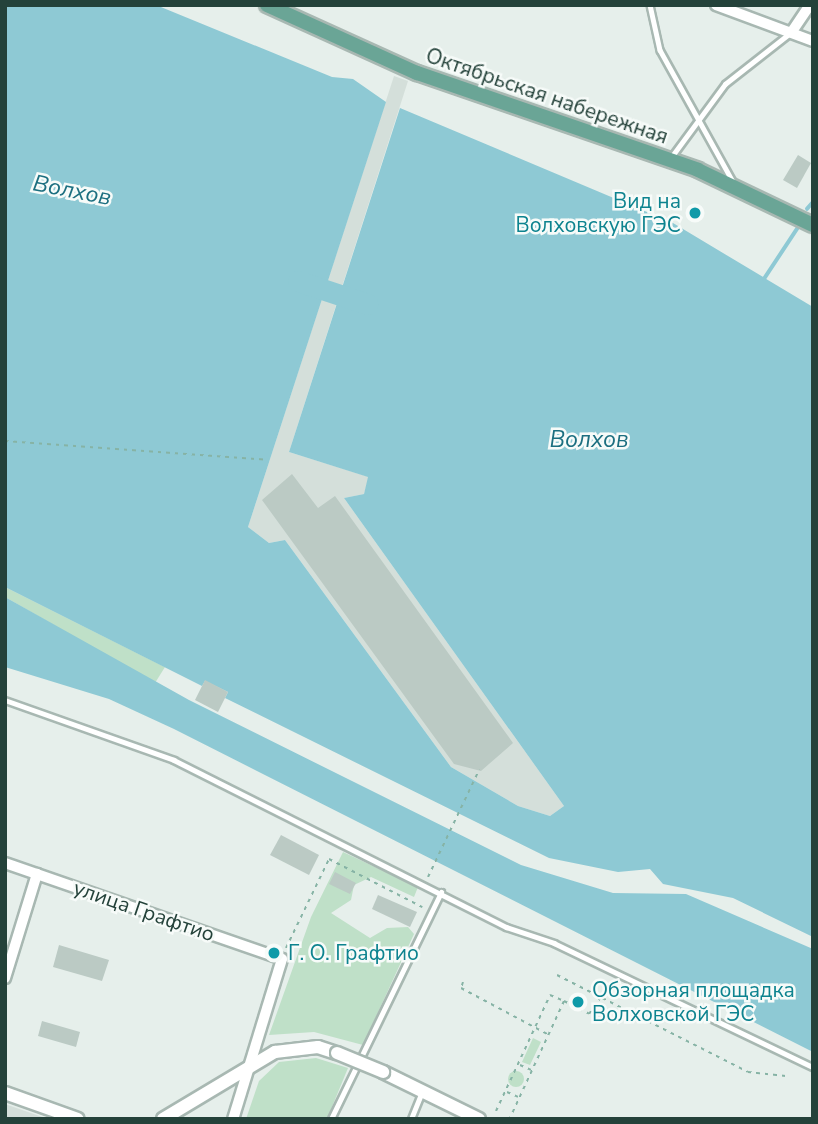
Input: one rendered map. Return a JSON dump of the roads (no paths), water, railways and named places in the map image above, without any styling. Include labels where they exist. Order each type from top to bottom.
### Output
[{"type":"main road","name":"Октябрьская набережная","points":[[267,5],[417,73],[736,187],[813,225]]},
{"type":"street","points":[[716,5],[793,30],[813,41]]},
{"type":"street","points":[[793,30],[810,5]]},
{"type":"street","name":"улица Графтио","points":[[5,863],[282,959],[251,1061]]},
{"type":"street","points":[[5,978],[37,874]]},
{"type":"street","points":[[163,1119],[251,1061],[297,1048],[337,1053],[479,1119]]},
{"type":"street","points":[[233,1119],[251,1061]]},
{"type":"street","points":[[5,1093],[78,1119]]},
{"type":"lane","points":[[650,5],[660,50],[736,187]]},
{"type":"lane","points":[[665,160],[701,123],[725,84],[793,30]]},
{"type":"lane","points":[[5,700],[174,760],[440,892],[813,1068]]},
{"type":"lane","points":[[331,1119],[440,892]]},
{"type":"lane","points":[[411,1119],[422,1091]]},
{"type":"water","name":"Волхов","points":[[5,5],[156,5],[332,77],[353,79],[386,102],[248,527],[269,543],[285,540],[451,767],[518,806],[550,816],[564,806],[344,498],[364,494],[368,477],[289,452],[400,108],[673,223],[813,307],[813,937],[733,898],[663,884],[650,869],[618,872],[549,858],[225,698],[228,692],[205,681],[202,686],[5,587]]},
{"type":"water","points":[[5,597],[189,700],[521,865],[613,893],[686,894],[813,949],[813,1052],[174,729],[109,699],[5,667]]},
{"type":"waterway","points":[[807,209],[813,202]]},
{"type":"waterway","points":[[764,279],[797,229]]},
{"type":"waterway","name":"Волхов","points":[[298,281],[367,304]]},
{"type":"place","name":"Вид на Волховскую ГЭС","points":[[695,213]]},
{"type":"place","name":"Г. О. Графтио","points":[[274,953]]},
{"type":"place","name":"Обзорная площадка Волховской ГЭС","points":[[578,1002]]}]
